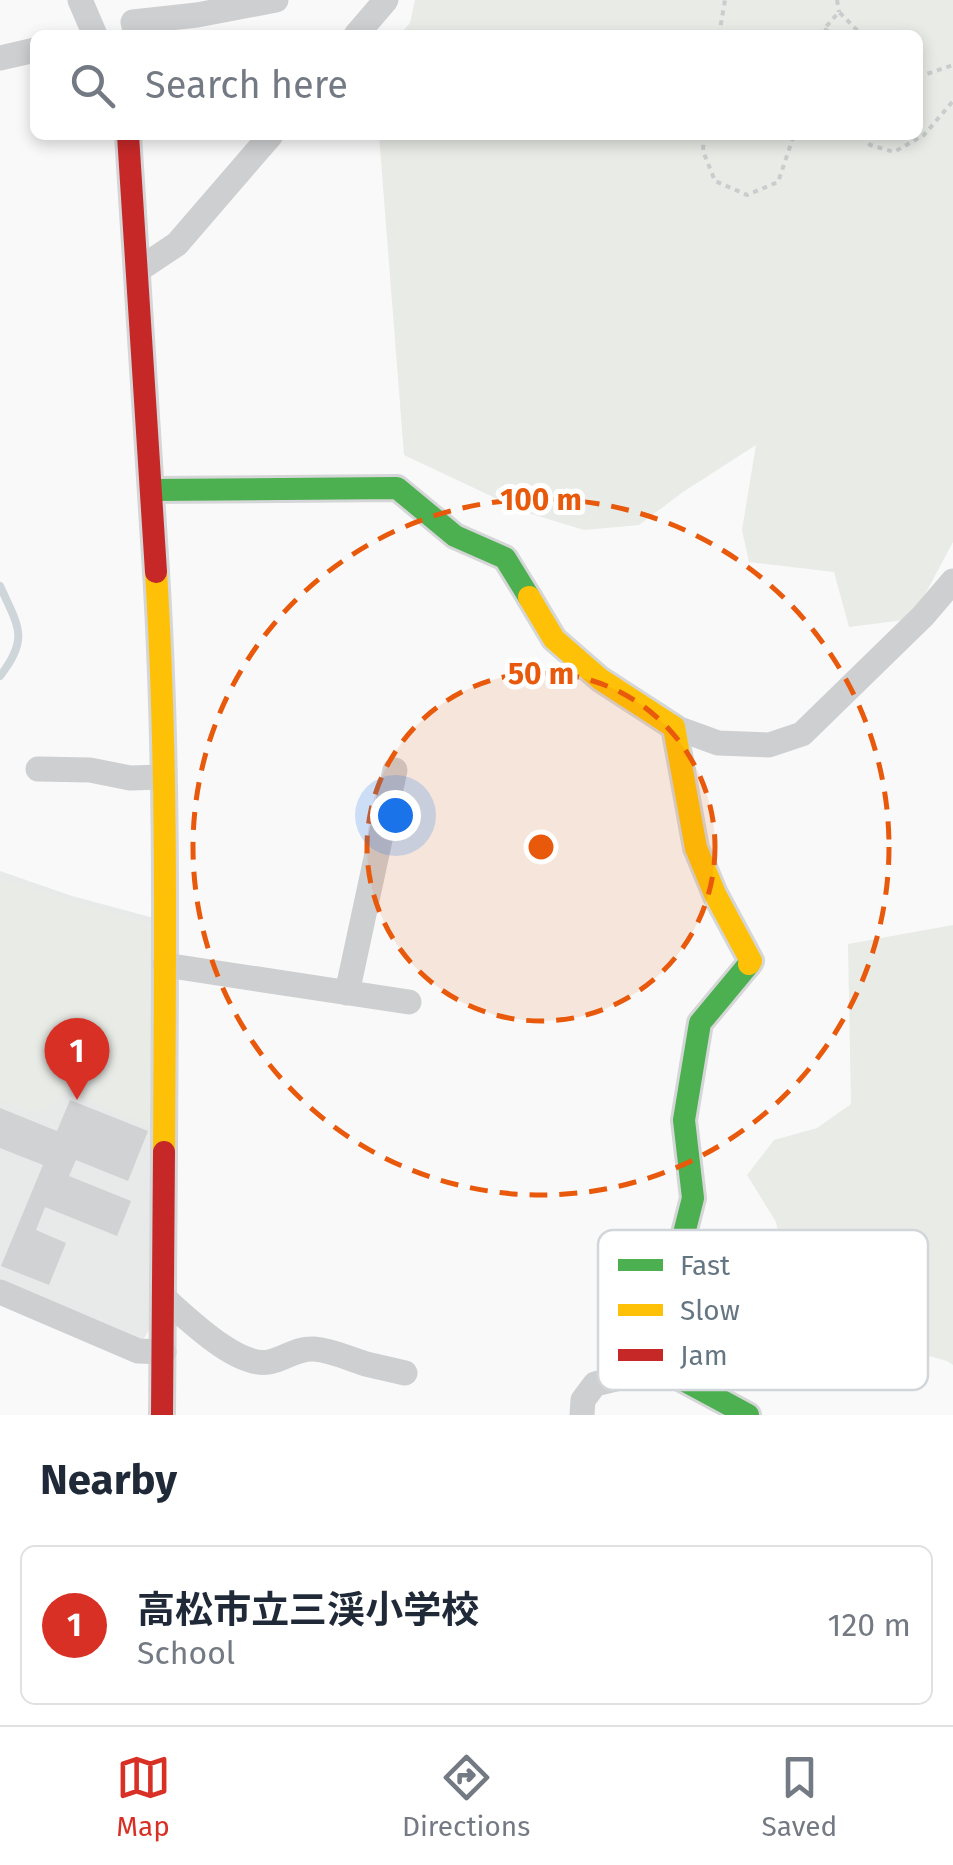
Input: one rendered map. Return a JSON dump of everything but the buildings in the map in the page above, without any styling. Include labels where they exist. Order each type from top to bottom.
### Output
[{"type":"street","points":[[80,0],[93,30]]},
{"type":"street","points":[[134,30],[132,22],[276,0]]},
{"type":"street","points":[[360,30],[386,0]]},
{"type":"street","points":[[0,58],[30,51]]},
{"type":"street","points":[[128,140],[161,650],[165,965],[162,1415]]},
{"type":"street","points":[[138,270],[178,244],[267,140]]},
{"type":"street","points":[[152,490],[397,488],[456,536],[504,558],[554,639],[600,679],[674,727],[718,743],[768,746],[802,734],[923,616],[953,581]]},
{"type":"street","points":[[674,727],[696,848],[714,894],[751,961],[700,1023],[684,1120],[693,1198],[685,1230]]},
{"type":"street","points":[[38,769],[90,770],[130,778],[163,777]]},
{"type":"street","points":[[347,992],[395,770]]},
{"type":"street","points":[[165,965],[409,1002]]},
{"type":"street","points":[[0,1292],[138,1351],[164,1352]]},
{"type":"street","points":[[164,1298],[200,1329],[249,1360],[264,1363],[295,1350],[314,1349],[405,1373]]},
{"type":"street","points":[[582,1415],[583,1400],[598,1383]]},
{"type":"street","points":[[702,1390],[748,1415]]},
{"type":"path","points":[[720,30],[725,0]]},
{"type":"path","points":[[838,0],[839,12],[857,30]]},
{"type":"path","points":[[825,30],[839,12]]},
{"type":"path","points":[[923,75],[953,65]]},
{"type":"path","points":[[923,137],[953,100]]},
{"type":"path","points":[[703,140],[702,151],[716,182],[747,195],[778,182],[792,140]]},
{"type":"path","points":[[866,140],[870,146],[894,152],[916,140]]},
{"type":"shaded area","points":[[415,0],[953,0],[953,542],[912,619],[849,627],[834,572],[749,562],[742,530],[756,445],[639,525],[584,530],[525,512],[404,455],[379,140],[923,140],[923,30],[404,30],[410,23]]},
{"type":"shaded area","points":[[0,871],[154,918],[154,1320],[140,1346],[0,1282]]},
{"type":"shaded area","points":[[0,879],[150,924],[150,1127],[65,1089],[56,1104],[33,1114],[0,1100]]},
{"type":"shaded area","points":[[953,925],[953,1365],[928,1356],[928,1230],[778,1230],[747,1175],[774,1140],[817,1128],[851,1104],[848,944]]},
{"type":"waterway","points":[[0,586],[18,632],[15,652],[0,676]]},
{"type":"traffic: fast","points":[[151,490],[397,488],[455,536],[505,558],[529,597]]},
{"type":"traffic: fast","points":[[685,1230],[693,1198],[684,1120],[700,1023],[749,964]]},
{"type":"traffic: fast","points":[[702,1390],[748,1415]]},
{"type":"traffic: slow","points":[[156,572],[164,789],[164,1152]]},
{"type":"traffic: slow","points":[[529,597],[554,639],[600,679],[674,727],[696,848],[715,894],[751,961],[749,964]]},
{"type":"traffic: jam","points":[[128,140],[156,572]]},
{"type":"traffic: jam","points":[[162,1415],[164,1152]]},
{"type":"place","name":"高松市立三渓小学校","points":[[77,1100]]}]
